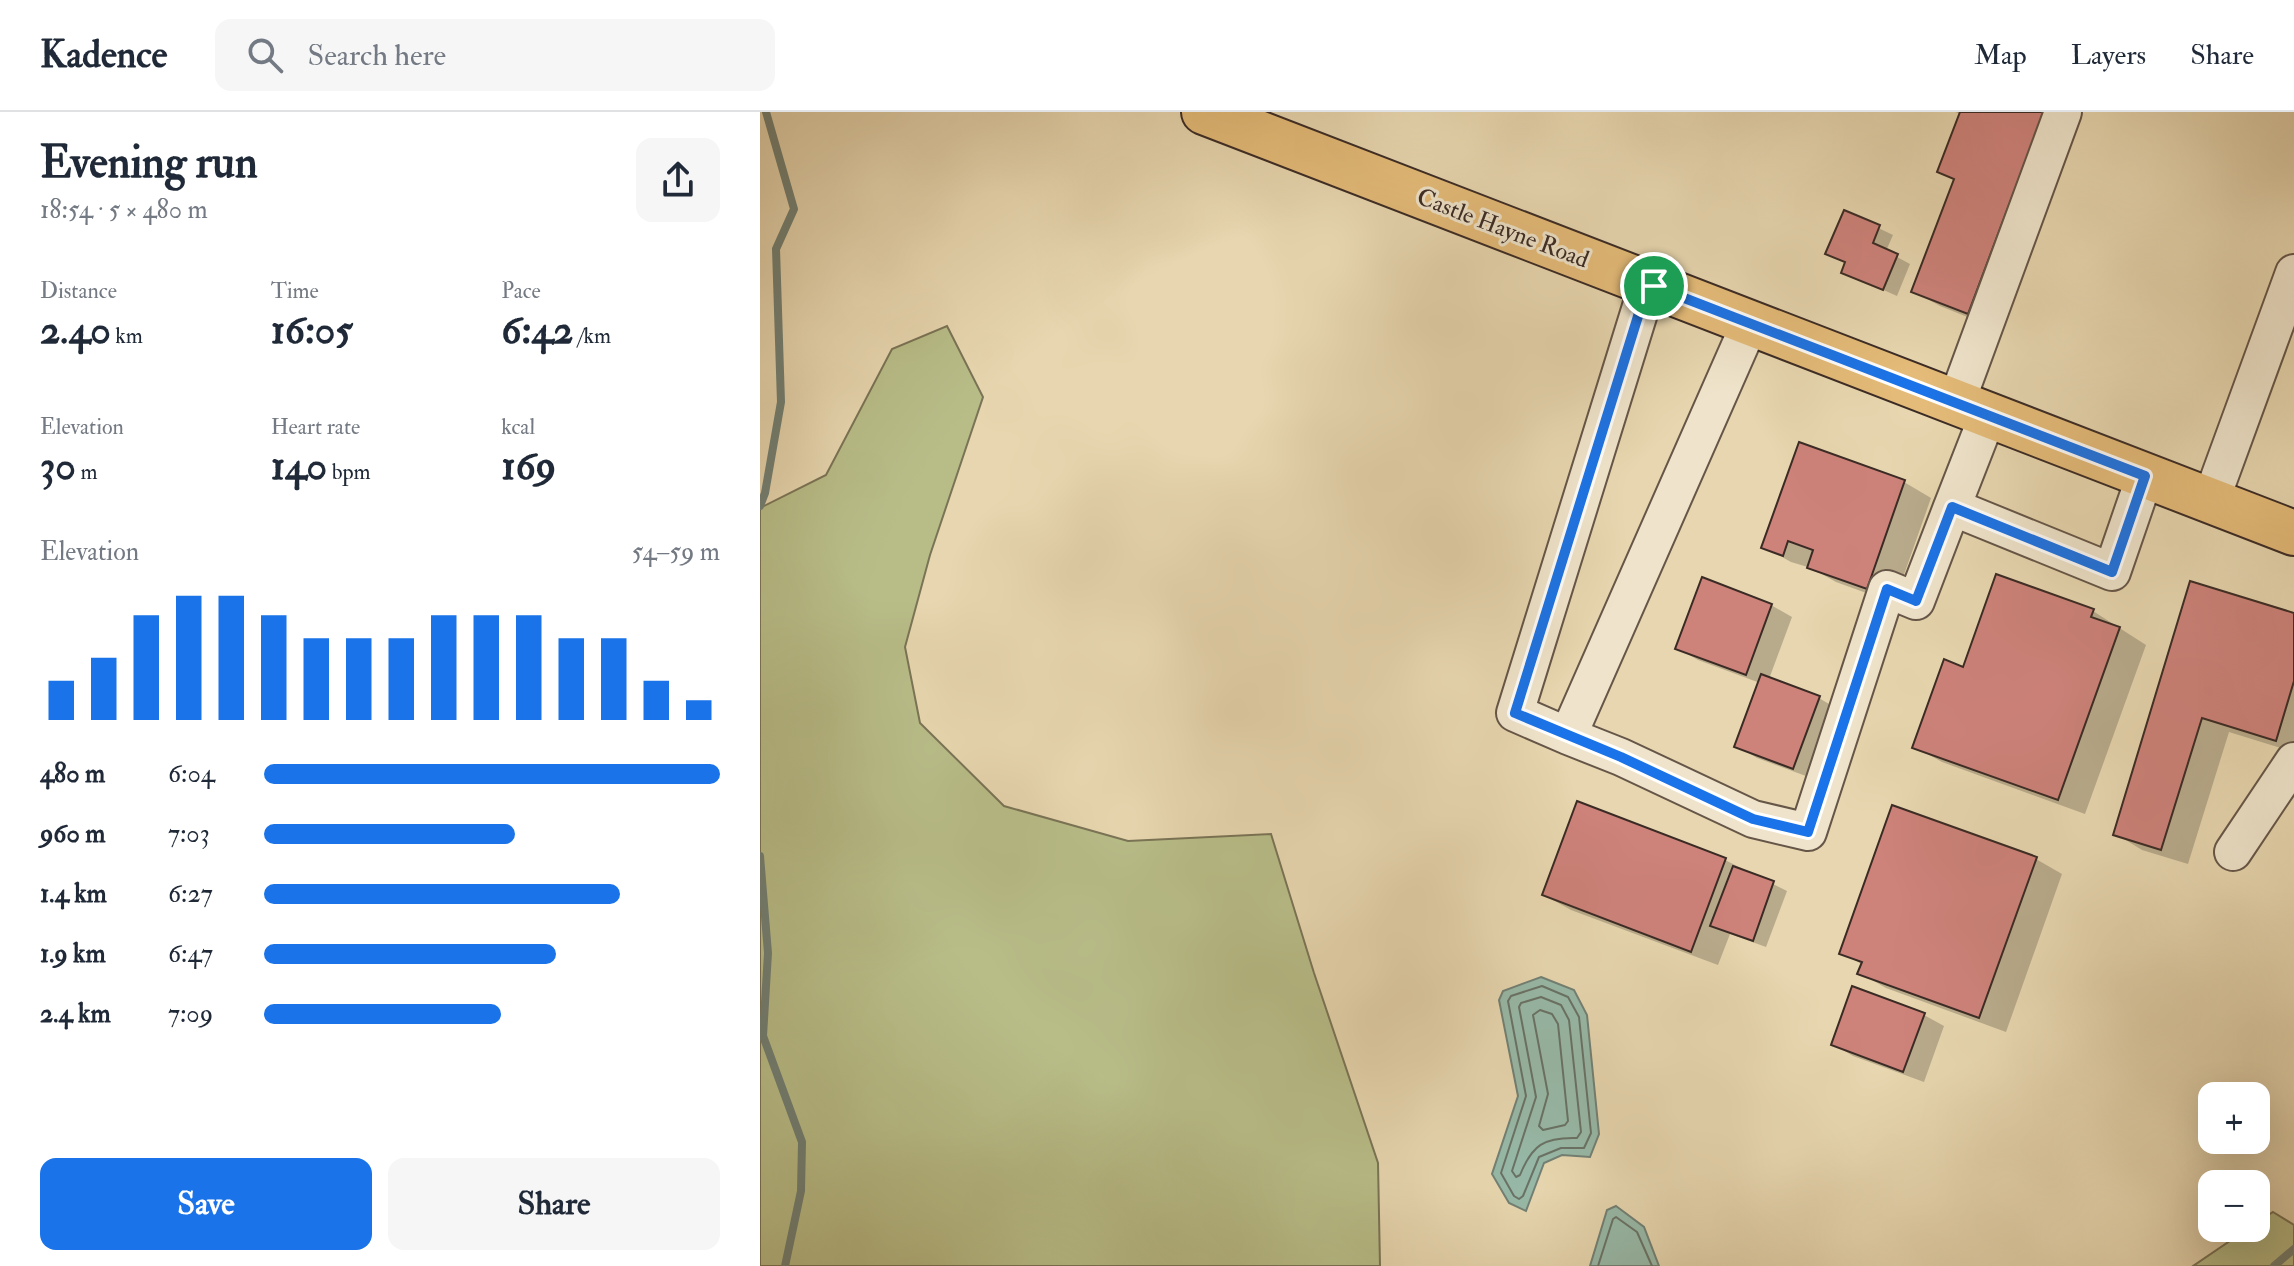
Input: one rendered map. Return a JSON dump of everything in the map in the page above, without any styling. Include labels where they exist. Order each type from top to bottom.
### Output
[{"type":"main road","name":"Castle Hayne Road","points":[[1204,112],[1270,124],[1648,284],[2294,533]]},
{"type":"lane","points":[[1648,284],[1515,713],[1621,757],[1753,819],[1808,832],[1887,589],[1916,601],[1952,507],[1972,409],[2063,112]]},
{"type":"lane","points":[[2211,500],[2294,273]]},
{"type":"lane","points":[[1568,736],[1750,323]]},
{"type":"lane","points":[[1952,507],[2112,572],[2145,476]]},
{"type":"lane","points":[[2233,852],[2294,761]]},
{"type":"green space","points":[[947,326],[983,397],[930,555],[905,647],[920,723],[1004,806],[1128,841],[1271,834],[1378,1163],[1380,1266],[760,1266],[760,508],[826,475],[892,349]]},
{"type":"green space","points":[[2273,1212],[2294,1225],[2294,1266],[2193,1266],[2228,1242],[2270,1242],[2270,1214]]},
{"type":"water","points":[[1541,977],[1574,990],[1587,1015],[1599,1134],[1590,1157],[1562,1155],[1544,1163],[1526,1211],[1509,1203],[1492,1174],[1518,1096],[1499,1000],[1503,991]]},
{"type":"water","points":[[1616,1206],[1644,1227],[1659,1266],[1590,1266],[1607,1210]]},
{"type":"building","points":[[1960,112],[2044,112],[1968,314],[1911,292],[1954,179],[1937,172]]},
{"type":"building","points":[[1844,210],[1880,225],[1873,243],[1898,254],[1883,290],[1841,273],[1845,262],[1825,254]]},
{"type":"building","points":[[1799,442],[1905,480],[1867,589],[1807,568],[1813,550],[1788,541],[1783,556],[1761,548]]},
{"type":"building","points":[[1996,574],[2094,609],[2091,617],[2120,627],[2058,800],[1912,748],[1944,659],[1963,667]]},
{"type":"building","points":[[1702,577],[1772,604],[1746,675],[1675,649]]},
{"type":"building","points":[[2190,581],[2294,613],[2294,681],[2276,741],[2202,718],[2161,850],[2113,835]]},
{"type":"building","points":[[1761,674],[1820,696],[1793,769],[1734,747]]},
{"type":"building","points":[[1577,801],[1726,858],[1691,952],[1542,895]]},
{"type":"building","points":[[1892,805],[2037,857],[1979,1018],[1857,974],[1862,962],[1839,954]]},
{"type":"building","points":[[1733,866],[1774,881],[1753,941],[1710,926]]},
{"type":"building","points":[[1852,986],[1925,1013],[1903,1072],[1831,1045]]},
{"type":"waterway","points":[[760,506],[781,402],[776,249],[794,209],[766,112]]},
{"type":"waterway","points":[[760,856],[768,953],[763,1036],[802,1142],[801,1191],[785,1266]]},
{"type":"waterway","points":[[2274,1266],[2294,1249]]},
{"type":"route","points":[[1648,284],[1654,286],[2145,476],[2112,572],[1952,507],[1916,601],[1887,589],[1808,832],[1753,819],[1621,757],[1515,713],[1633,325],[1648,284]]}]
